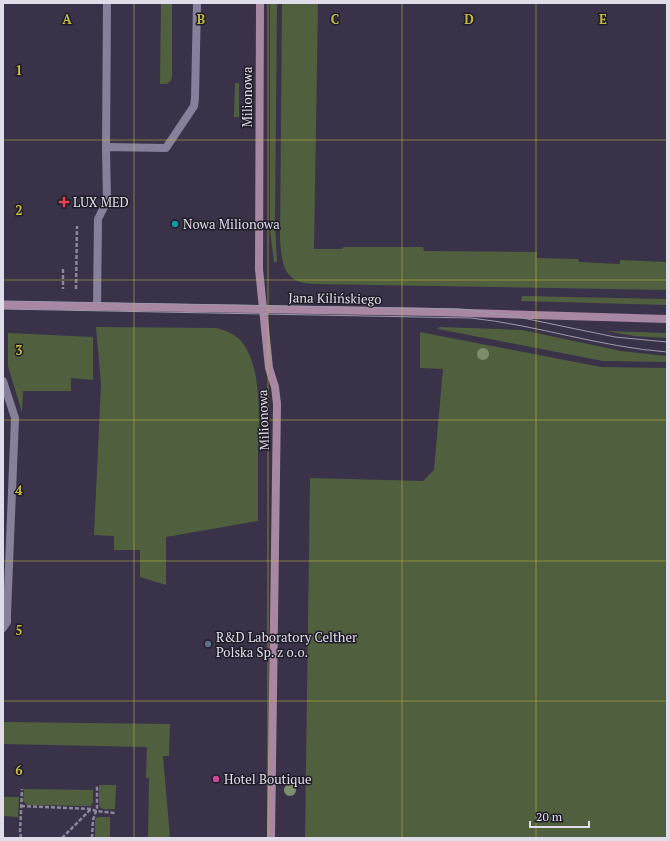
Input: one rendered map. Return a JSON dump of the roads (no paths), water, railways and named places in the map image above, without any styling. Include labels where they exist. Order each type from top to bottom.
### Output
[{"type":"street","name":"Milionowa","points":[[260,3],[259,269],[269,368],[275,387],[277,404],[271,838]]},
{"type":"street","name":"Jana Kilińskiego","points":[[3,305],[429,312],[667,319]]},
{"type":"lane","points":[[97,307],[98,219],[107,201],[107,3]]},
{"type":"lane","points":[[106,147],[166,148],[194,106],[197,3]]},
{"type":"lane","points":[[3,381],[15,418],[8,614],[7,622],[3,628]]},
{"type":"tram line","points":[[3,301],[460,309],[508,315],[615,337],[667,342]]},
{"type":"tram line","points":[[3,309],[471,318],[496,321],[617,346],[667,352]]},
{"type":"place","name":"LUX MED","points":[[64,202]]},
{"type":"place","name":"Nowa Milionowa","points":[[175,224]]},
{"type":"place","name":"R&D Laboratory Celther Polska Sp. z o.o.","points":[[208,644]]},
{"type":"place","name":"Hotel Boutique","points":[[216,779]]}]
